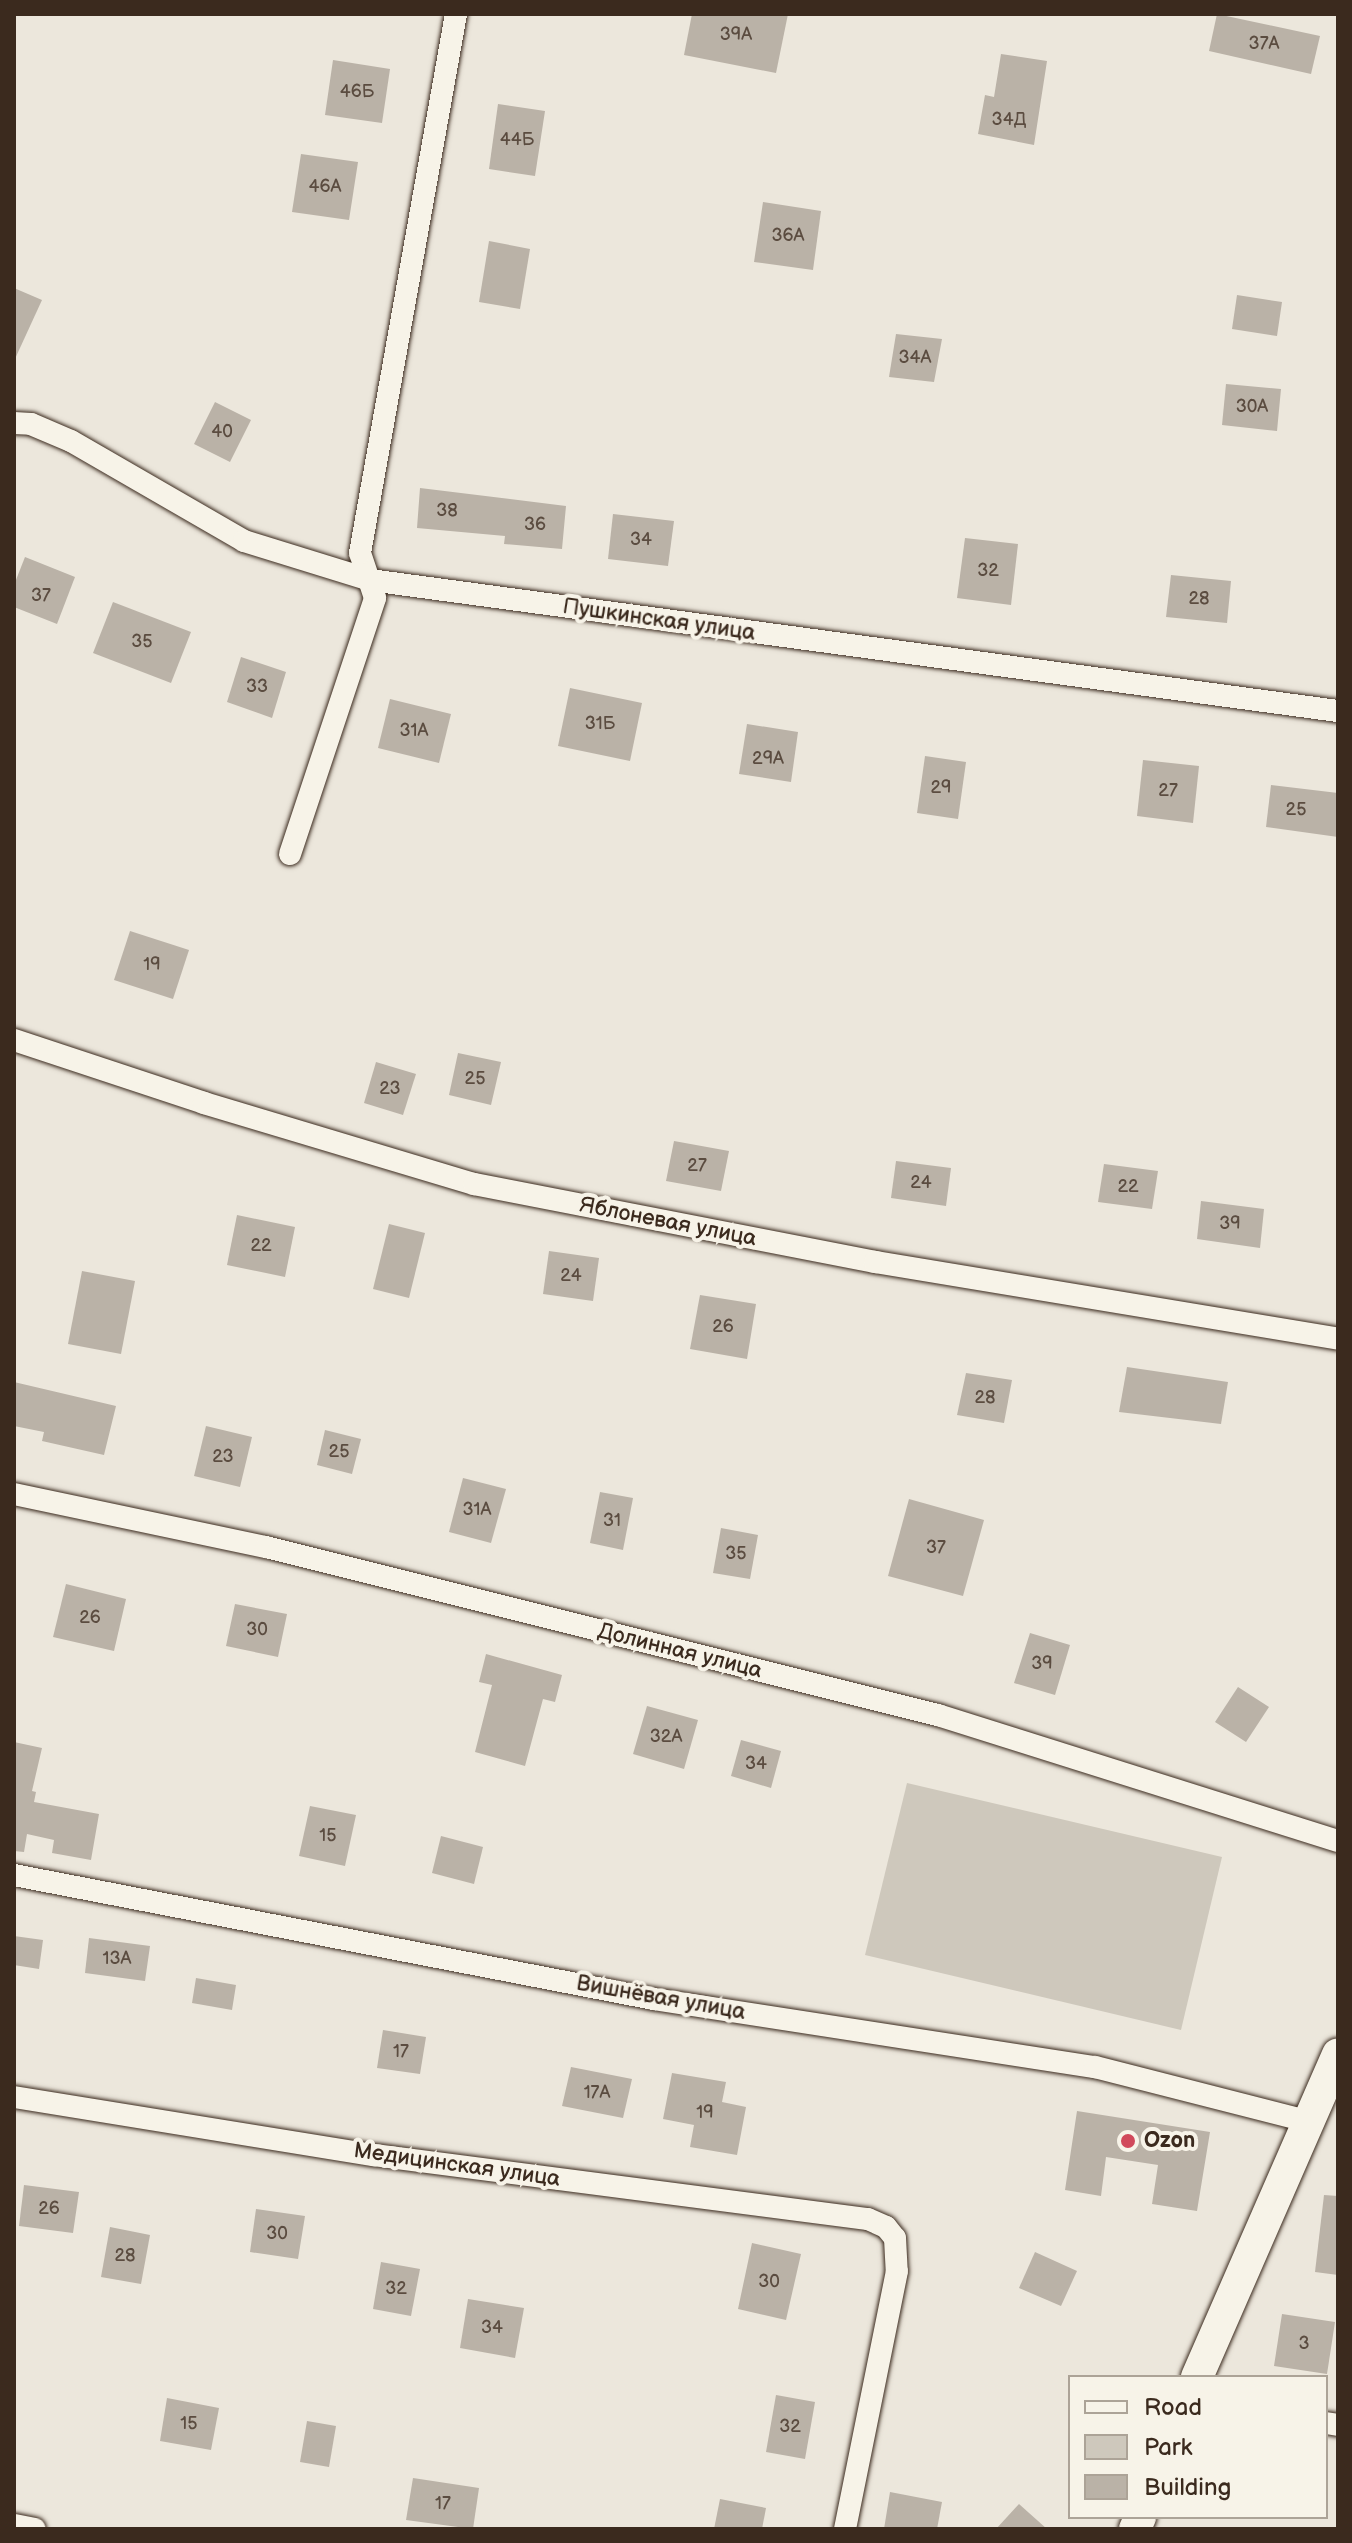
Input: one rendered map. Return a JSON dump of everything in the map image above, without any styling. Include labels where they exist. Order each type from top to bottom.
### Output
[{"type":"street","points":[[290,854],[375,598],[360,553],[456,14]]},
{"type":"street","name":"Пушкинская улица","points":[[14,423],[31,424],[71,441],[244,541],[370,580],[1338,711]]},
{"type":"street","name":"Яблоневая улица","points":[[14,1040],[204,1103],[474,1184],[875,1262],[1338,1339]]},
{"type":"street","name":"Долинная улица","points":[[14,1494],[266,1547],[938,1715],[1338,1841]]},
{"type":"street","name":"Вишнёвая улица","points":[[14,1875],[654,1999],[1095,2067],[1307,2121]]},
{"type":"street","points":[[1198,2375],[1338,2054]]},
{"type":"street","name":"Медицинская улица","points":[[14,2097],[374,2155],[868,2219],[886,2227],[895,2238],[897,2271],[845,2529]]},
{"type":"street","points":[[14,2525],[35,2529]]},
{"type":"green space","points":[[907,1783],[1222,1857],[1181,2030],[865,1955]]},
{"type":"building","points":[[692,14],[788,14],[776,73],[684,55]]},
{"type":"building","points":[[1217,14],[1320,36],[1311,74],[1209,51]]},
{"type":"building","points":[[1001,54],[1047,61],[1034,145],[978,134],[985,95],[994,97]]},
{"type":"building","points":[[333,60],[390,69],[382,123],[325,115]]},
{"type":"building","points":[[498,104],[545,111],[535,176],[489,169]]},
{"type":"building","points":[[301,154],[358,162],[349,220],[292,212]]},
{"type":"building","points":[[763,202],[821,211],[813,270],[754,262]]},
{"type":"building","points":[[489,241],[530,249],[520,309],[479,302]]},
{"type":"building","points":[[14,288],[42,300],[14,361]]},
{"type":"building","points":[[1237,295],[1282,302],[1277,336],[1232,329]]},
{"type":"building","points":[[896,334],[942,339],[934,382],[889,377]]},
{"type":"building","points":[[1226,384],[1281,389],[1277,431],[1222,425]]},
{"type":"building","points":[[215,402],[251,420],[230,462],[194,444]]},
{"type":"building","points":[[420,488],[566,506],[562,549],[504,544],[505,536],[417,528]]},
{"type":"building","points":[[613,514],[674,521],[668,566],[608,559]]},
{"type":"building","points":[[965,538],[1018,544],[1011,605],[957,598]]},
{"type":"building","points":[[25,557],[75,577],[57,624],[14,607],[14,585]]},
{"type":"building","points":[[1171,575],[1231,581],[1227,623],[1166,617]]},
{"type":"building","points":[[113,602],[191,632],[171,683],[93,653]]},
{"type":"building","points":[[241,657],[286,672],[272,718],[227,702]]},
{"type":"building","points":[[570,688],[642,703],[630,761],[558,746]]},
{"type":"building","points":[[390,699],[451,714],[439,763],[378,748]]},
{"type":"building","points":[[747,724],[798,732],[791,782],[739,774]]},
{"type":"building","points":[[925,756],[966,762],[958,819],[917,813]]},
{"type":"building","points":[[1143,760],[1199,766],[1193,823],[1137,816]]},
{"type":"building","points":[[1271,785],[1338,793],[1338,837],[1266,827]]},
{"type":"building","points":[[130,931],[189,950],[173,999],[114,980]]},
{"type":"building","points":[[458,1053],[501,1062],[491,1105],[449,1095]]},
{"type":"building","points":[[376,1062],[416,1074],[403,1115],[364,1103]]},
{"type":"building","points":[[674,1141],[729,1151],[721,1191],[666,1181]]},
{"type":"building","points":[[896,1161],[951,1168],[946,1206],[891,1198]]},
{"type":"building","points":[[1104,1164],[1158,1171],[1152,1209],[1098,1202]]},
{"type":"building","points":[[1201,1201],[1264,1209],[1260,1248],[1197,1239]]},
{"type":"building","points":[[237,1215],[295,1227],[285,1277],[227,1265]]},
{"type":"building","points":[[389,1224],[425,1233],[409,1298],[373,1289]]},
{"type":"building","points":[[549,1251],[599,1258],[593,1301],[543,1294]]},
{"type":"building","points":[[82,1271],[135,1281],[121,1354],[68,1344]]},
{"type":"building","points":[[700,1295],[756,1304],[747,1359],[690,1349]]},
{"type":"building","points":[[1127,1367],[1228,1382],[1221,1424],[1119,1412]]},
{"type":"building","points":[[966,1373],[1012,1380],[1004,1423],[957,1415]]},
{"type":"building","points":[[14,1382],[116,1406],[104,1455],[42,1441],[44,1432],[14,1426]]},
{"type":"building","points":[[206,1426],[252,1437],[240,1487],[194,1476]]},
{"type":"building","points":[[325,1430],[361,1439],[352,1474],[317,1465]]},
{"type":"building","points":[[463,1478],[506,1489],[491,1543],[449,1532]]},
{"type":"building","points":[[600,1492],[633,1498],[623,1550],[590,1543]]},
{"type":"building","points":[[909,1499],[984,1520],[963,1596],[888,1576]]},
{"type":"building","points":[[721,1528],[758,1535],[750,1579],[713,1573]]},
{"type":"building","points":[[66,1584],[126,1599],[114,1651],[53,1637]]},
{"type":"building","points":[[235,1604],[287,1614],[278,1657],[226,1646]]},
{"type":"building","points":[[1030,1633],[1070,1645],[1055,1695],[1014,1683]]},
{"type":"building","points":[[486,1654],[562,1675],[555,1702],[543,1699],[525,1766],[475,1752],[492,1685],[479,1682]]},
{"type":"building","points":[[1238,1687],[1269,1707],[1246,1742],[1215,1722]]},
{"type":"building","points":[[647,1706],[698,1720],[684,1769],[633,1754]]},
{"type":"building","points":[[741,1740],[781,1751],[771,1788],[731,1776]]},
{"type":"building","points":[[14,1742],[42,1748],[32,1791],[36,1792],[34,1802],[99,1814],[91,1860],[52,1853],[54,1840],[27,1834],[24,1852],[14,1851]]},
{"type":"building","points":[[310,1806],[356,1815],[345,1866],[299,1856]]},
{"type":"building","points":[[441,1836],[483,1847],[474,1884],[432,1873]]},
{"type":"building","points":[[14,1936],[43,1940],[39,1969],[14,1965]]},
{"type":"building","points":[[89,1938],[150,1946],[145,1981],[85,1973]]},
{"type":"building","points":[[196,1978],[236,1985],[232,2010],[192,2003]]},
{"type":"building","points":[[383,2030],[426,2037],[420,2074],[377,2068]]},
{"type":"building","points":[[571,2067],[632,2079],[623,2118],[562,2106]]},
{"type":"building","points":[[672,2073],[726,2082],[722,2102],[746,2107],[737,2155],[690,2147],[694,2125],[663,2119]]},
{"type":"building","points":[[1077,2111],[1210,2132],[1197,2211],[1152,2204],[1158,2165],[1106,2157],[1101,2196],[1065,2190]]},
{"type":"building","points":[[24,2185],[79,2192],[73,2233],[19,2226]]},
{"type":"building","points":[[1324,2195],[1338,2196],[1338,2275],[1315,2272]]},
{"type":"building","points":[[256,2209],[305,2216],[298,2259],[250,2252]]},
{"type":"building","points":[[110,2227],[150,2235],[141,2284],[101,2277]]},
{"type":"building","points":[[752,2243],[801,2254],[786,2320],[738,2309]]},
{"type":"building","points":[[1035,2252],[1077,2271],[1061,2306],[1019,2288]]},
{"type":"building","points":[[381,2262],[420,2269],[411,2316],[373,2309]]},
{"type":"building","points":[[468,2299],[524,2308],[515,2358],[460,2348]]},
{"type":"building","points":[[1282,2314],[1335,2322],[1327,2374],[1274,2366]]},
{"type":"building","points":[[776,2395],[815,2402],[805,2459],[766,2452]]},
{"type":"building","points":[[167,2398],[219,2408],[211,2450],[160,2441]]},
{"type":"building","points":[[307,2421],[336,2426],[329,2467],[300,2462]]},
{"type":"building","points":[[413,2478],[479,2488],[473,2529],[406,2520]]},
{"type":"building","points":[[890,2492],[942,2502],[937,2529],[884,2529]]},
{"type":"building","points":[[720,2499],[766,2508],[762,2529],[714,2529]]},
{"type":"building","points":[[1019,2504],[1047,2529],[996,2529]]},
{"type":"place","name":"Ozon","points":[[1128,2141]]}]
